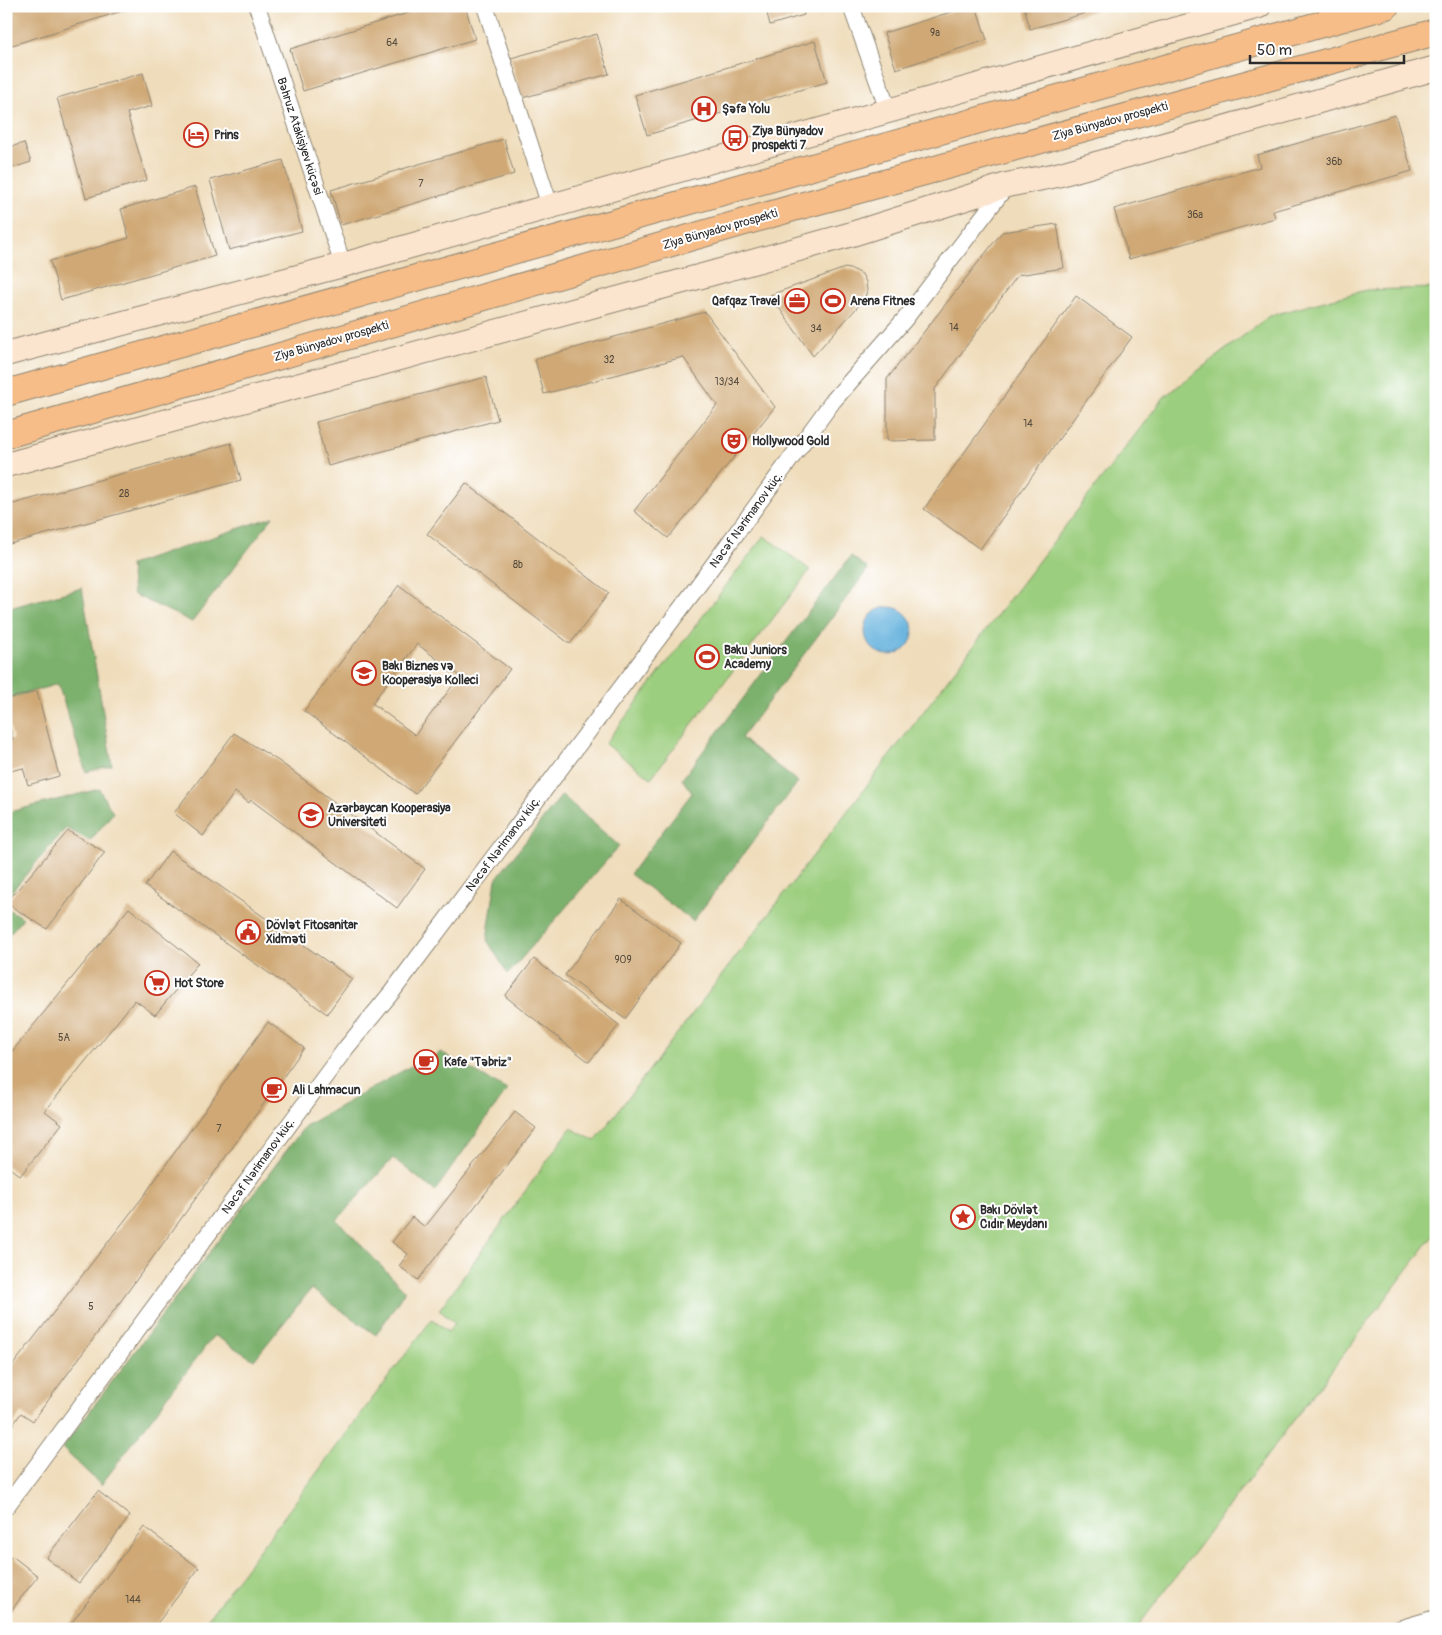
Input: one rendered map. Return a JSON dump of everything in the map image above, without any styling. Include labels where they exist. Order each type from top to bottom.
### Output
[{"type":"main road","points":[[6,354],[343,265],[1259,6]]},
{"type":"main road","points":[[6,393],[1383,7]]},
{"type":"main road","name":"Ziya Bünyadov prospekti","points":[[6,435],[793,208],[1436,32]]},
{"type":"main road","points":[[6,465],[852,234],[1007,186],[1057,174],[1436,68]]},
{"type":"street","name":"Bəhruz Atakişiyev küçəsi","points":[[257,6],[343,265]]},
{"type":"street","points":[[485,6],[550,206]]},
{"type":"street","points":[[851,6],[888,110]]},
{"type":"street","name":"Nəcəf Nərimanov küç.","points":[[6,1507],[346,1048],[392,992],[691,594],[833,401],[905,319],[1007,186]]},
{"type":"street","points":[[1399,1629],[1436,1618]]},
{"type":"green space","name":"Bakı Dövlət Cıdır Meydanı","points":[[1436,288],[1436,1232],[1136,1629],[200,1629],[432,1319],[448,1332],[455,1323],[439,1310],[571,1128],[595,1141],[1164,397],[1269,316],[1366,290]]},
{"type":"green space","points":[[273,517],[192,622],[133,594],[130,565]]},
{"type":"green space","name":"Baku Juniors Academy","points":[[764,536],[810,570],[651,778],[605,744]]},
{"type":"green space","points":[[851,556],[868,569],[741,738],[798,782],[693,921],[630,874],[692,793],[682,779]]},
{"type":"green space","points":[[82,588],[112,765],[86,772],[58,684],[6,699],[6,609]]},
{"type":"green space","points":[[99,789],[113,813],[90,841],[66,828],[6,898],[6,813]]},
{"type":"green space","points":[[562,795],[619,846],[508,974],[487,940],[496,879]]},
{"type":"green space","points":[[6,908],[23,918],[6,938]]},
{"type":"green space","points":[[440,1052],[507,1090],[435,1191],[393,1158],[337,1220],[405,1291],[376,1335],[311,1289],[254,1360],[214,1335],[101,1485],[62,1448],[305,1126],[411,1066],[423,1072]]},
{"type":"water","points":[[884,607],[894,607],[906,614],[913,626],[913,636],[906,648],[894,655],[884,655],[876,651],[869,644],[865,636],[865,626],[869,618],[876,611]]},
{"type":"building","points":[[6,6],[135,6],[135,7],[6,47]]},
{"type":"building","points":[[431,6],[465,6],[475,39],[303,91],[290,49]]},
{"type":"building","points":[[765,6],[802,6],[804,15],[770,25]]},
{"type":"building","points":[[970,6],[976,6],[987,40],[896,69],[884,33]]},
{"type":"building","points":[[1024,6],[1107,6],[1107,7],[1030,29]]},
{"type":"building","points":[[597,34],[609,74],[522,98],[511,58]]},
{"type":"building","points":[[815,41],[827,82],[647,135],[635,95]]},
{"type":"building","points":[[143,73],[152,106],[127,113],[147,180],[86,198],[57,98]]},
{"type":"building","points":[[1395,115],[1412,171],[1273,211],[1275,218],[1129,259],[1114,209],[1260,167],[1257,155]]},
{"type":"building","points":[[504,139],[514,174],[341,225],[331,190]]},
{"type":"building","points":[[24,143],[31,162],[6,170],[6,148]]},
{"type":"building","points":[[283,160],[302,231],[229,250],[210,180]]},
{"type":"building","points":[[195,187],[215,256],[61,300],[50,261],[129,238],[121,209]]},
{"type":"building","points":[[1057,224],[1064,268],[1018,275],[935,389],[935,440],[887,441],[887,379],[1002,232]]},
{"type":"building","points":[[845,268],[862,274],[866,282],[867,291],[864,300],[813,356],[770,295]]},
{"type":"building","points":[[1076,296],[1132,337],[980,549],[924,509]]},
{"type":"building","points":[[705,312],[775,407],[668,538],[634,511],[717,405],[683,357],[544,394],[535,359]]},
{"type":"building","points":[[486,377],[498,420],[328,466],[316,422]]},
{"type":"building","points":[[231,443],[241,480],[6,545],[6,506]]},
{"type":"building","points":[[466,483],[609,593],[570,644],[427,534]]},
{"type":"building","points":[[399,585],[510,669],[415,794],[304,711]],"holes":[[[417,644],[460,676],[415,735],[372,703]]]},
{"type":"building","points":[[37,691],[59,776],[28,785],[23,768],[6,772],[6,741],[13,739],[6,712],[6,699]]},
{"type":"building","points":[[234,733],[280,762],[425,869],[397,908],[251,800],[249,803],[235,792],[203,836],[174,813]]},
{"type":"building","points":[[68,831],[105,852],[47,929],[6,903]]},
{"type":"building","name":"Dövlət Fitosanitar Xidməti","points":[[170,851],[352,979],[327,1014],[145,886]]},
{"type":"building","points":[[621,899],[681,943],[625,1019],[565,975]]},
{"type":"building","points":[[129,908],[198,963],[155,1015],[135,1000],[45,1111],[62,1124],[20,1176],[6,1165],[6,1059]]},
{"type":"building","points":[[534,959],[619,1025],[589,1062],[505,996]]},
{"type":"building","points":[[268,1022],[304,1048],[33,1421],[21,1413],[13,1425],[6,1420],[6,1374],[142,1198]]},
{"type":"building","points":[[515,1112],[536,1128],[418,1280],[399,1266],[408,1254],[392,1242],[412,1217],[425,1227]]},
{"type":"building","points":[[98,1491],[130,1516],[79,1583],[46,1558]]},
{"type":"building","points":[[144,1527],[199,1568],[153,1629],[67,1629]]},
{"type":"building","points":[[12,1556],[38,1576],[6,1617],[6,1563]]},
{"type":"place","name":"Şəfa Yolu","points":[[704,109]]},
{"type":"place","name":"Prins","points":[[196,135]]},
{"type":"place","name":"Ziya Bünyadov prospekti 7","points":[[735,138]]},
{"type":"place","name":"Qafqaz Travel","points":[[797,301]]},
{"type":"place","name":"Arena Fitnes","points":[[833,301]]},
{"type":"place","name":"Hollywood Gold","points":[[734,441]]},
{"type":"place","name":"Baku Juniors Academy","points":[[707,657]]},
{"type":"place","name":"Bakı Biznes və Kooperasiya Kolleci","points":[[364,673]]},
{"type":"place","name":"Azərbaycan Kooperasiya Universiteti","points":[[311,815]]},
{"type":"place","name":"Dövlət Fitosanitar Xidməti","points":[[248,932]]},
{"type":"place","name":"Hot Store","points":[[157,983]]},
{"type":"place","name":"Kafe \"Təbriz\"","points":[[426,1062]]},
{"type":"place","name":"Ali Lahmacun","points":[[274,1090]]},
{"type":"place","name":"Bakı Dövlət Cıdır Meydanı","points":[[963,1217]]}]
